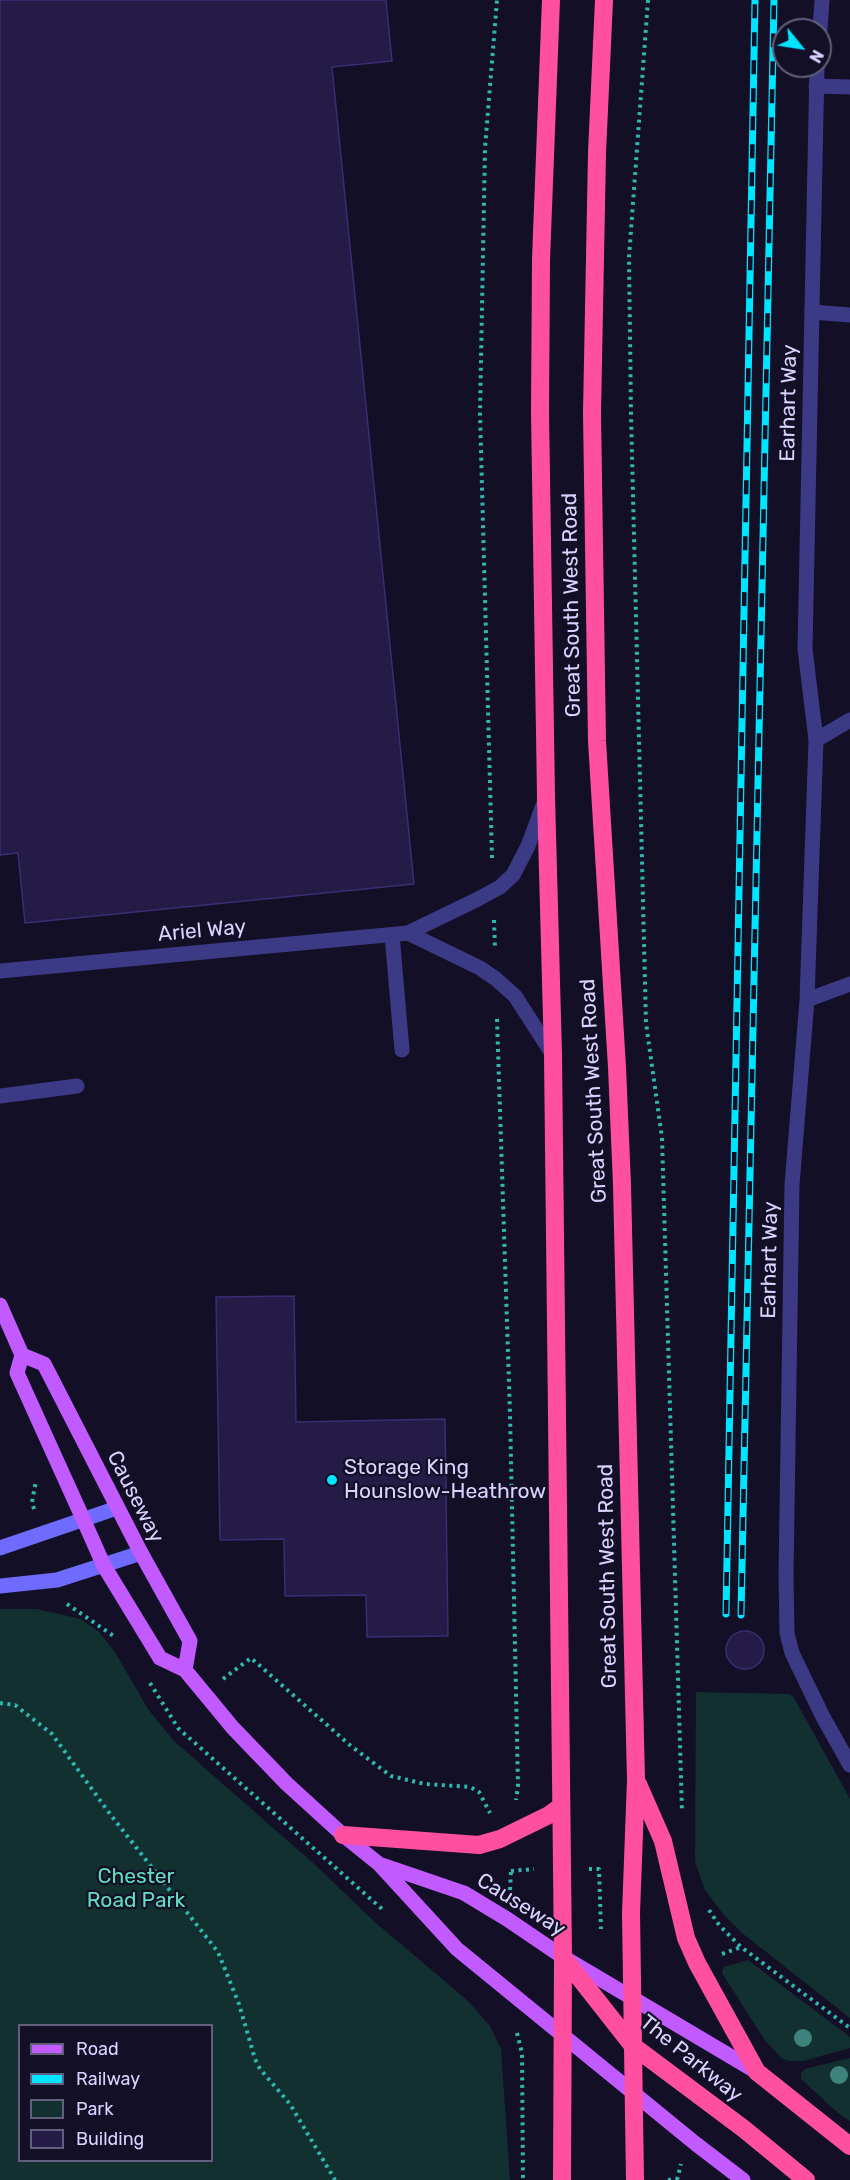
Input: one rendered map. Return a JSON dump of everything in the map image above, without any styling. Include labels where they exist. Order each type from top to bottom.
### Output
[{"type":"highway","name":"Great South West Road","points":[[551,0],[541,260],[540,412],[553,1055],[563,1957],[562,2180]]},
{"type":"highway","name":"Great South West Road","points":[[604,0],[597,164],[592,412],[597,730],[619,1103],[636,1780],[631,1913],[635,2180]]},
{"type":"highway","points":[[636,1780],[663,1841],[686,1938],[697,1963],[757,2072]]},
{"type":"highway","points":[[343,1835],[479,1845],[500,1839],[561,1807]]},
{"type":"highway","name":"The Parkway","points":[[563,1957],[633,2046],[744,2129],[806,2180]]},
{"type":"highway","name":"The Parkway","points":[[757,2072],[850,2146]]},
{"type":"main road","name":"Causeway","points":[[0,1305],[22,1355],[17,1373],[104,1566],[160,1658],[184,1671],[287,1784],[379,1864],[457,1949],[562,2036]]},
{"type":"main road","name":"Causeway","points":[[22,1355],[44,1364],[117,1508],[190,1641],[184,1671]]},
{"type":"main road","name":"Causeway","points":[[379,1864],[464,1893],[633,1999]]},
{"type":"main road","name":"The Parkway","points":[[633,1999],[703,2038],[757,2072]]},
{"type":"main road","points":[[562,2036],[743,2180]]},
{"type":"street","points":[[821,18],[822,0]]},
{"type":"street","name":"Earhart Way","points":[[817,78],[805,649],[816,740],[807,1000],[792,1185],[787,1634],[800,1672],[850,1766]]},
{"type":"street","points":[[816,86],[850,87]]},
{"type":"street","points":[[812,312],[850,315]]},
{"type":"street","points":[[816,740],[850,720]]},
{"type":"street","name":"Ariel Way","points":[[0,971],[408,933],[500,887],[513,875],[528,846],[546,797]]},
{"type":"street","points":[[408,933],[480,968],[496,979],[515,996],[553,1055]]},
{"type":"street","points":[[392,935],[402,1050]]},
{"type":"street","points":[[807,1000],[850,984]]},
{"type":"street","points":[[0,1096],[77,1086]]},
{"type":"street","points":[[0,1548],[117,1508]]},
{"type":"street","points":[[0,1586],[57,1580],[141,1553]]},
{"type":"path","points":[[648,0],[629,257],[632,426],[646,1023],[662,1138],[682,1821]]},
{"type":"path","points":[[204,1693],[251,1658],[351,1746],[391,1776],[425,1784],[470,1787],[479,1792],[492,1817]]},
{"type":"path","points":[[0,1704],[15,1705],[52,1734],[110,1814],[218,1952],[239,2004],[260,2069],[290,2104],[335,2180]]},
{"type":"path","points":[[509,1900],[511,1871],[527,1869]]},
{"type":"path","points":[[599,1869],[601,1931]]},
{"type":"path","points":[[707,1907],[719,1925],[741,1947],[850,2028]]},
{"type":"path","points":[[514,2027],[522,2053],[523,2180]]},
{"type":"path","points":[[668,2180],[677,2179]]},
{"type":"green space","name":"Chester Road Park","points":[[0,1609],[37,1609],[81,1619],[99,1632],[115,1652],[148,1709],[174,1741],[313,1863],[376,1923],[468,2001],[490,2026],[501,2049],[510,2180],[0,2180]]},
{"type":"green space","points":[[696,1692],[793,1696],[850,1799],[850,2018],[742,1933],[723,1914],[705,1890],[695,1862]]},
{"type":"green space","points":[[748,1960],[850,2037],[850,2048],[803,2061],[789,2061],[781,2058],[764,2039],[722,1973],[724,1967]]},
{"type":"green space","points":[[850,2058],[850,2121],[801,2079],[801,2073],[805,2069]]},
{"type":"building","points":[[0,0],[386,0],[392,61],[332,67],[414,884],[25,923],[18,853],[0,855]]},
{"type":"building","name":"Storage King Hounslow-Heathrow","points":[[294,1296],[296,1422],[445,1419],[448,1636],[367,1637],[366,1595],[285,1596],[284,1539],[220,1540],[216,1297]]},
{"type":"building","points":[[745,1631],[759,1636],[764,1650],[759,1664],[745,1669],[731,1664],[726,1650],[731,1636]]},
{"type":"railway","points":[[726,1614],[755,0]]},
{"type":"railway","points":[[741,1615],[774,0]]},
{"type":"place","name":"Storage King Hounslow-Heathrow","points":[[332,1480]]}]
